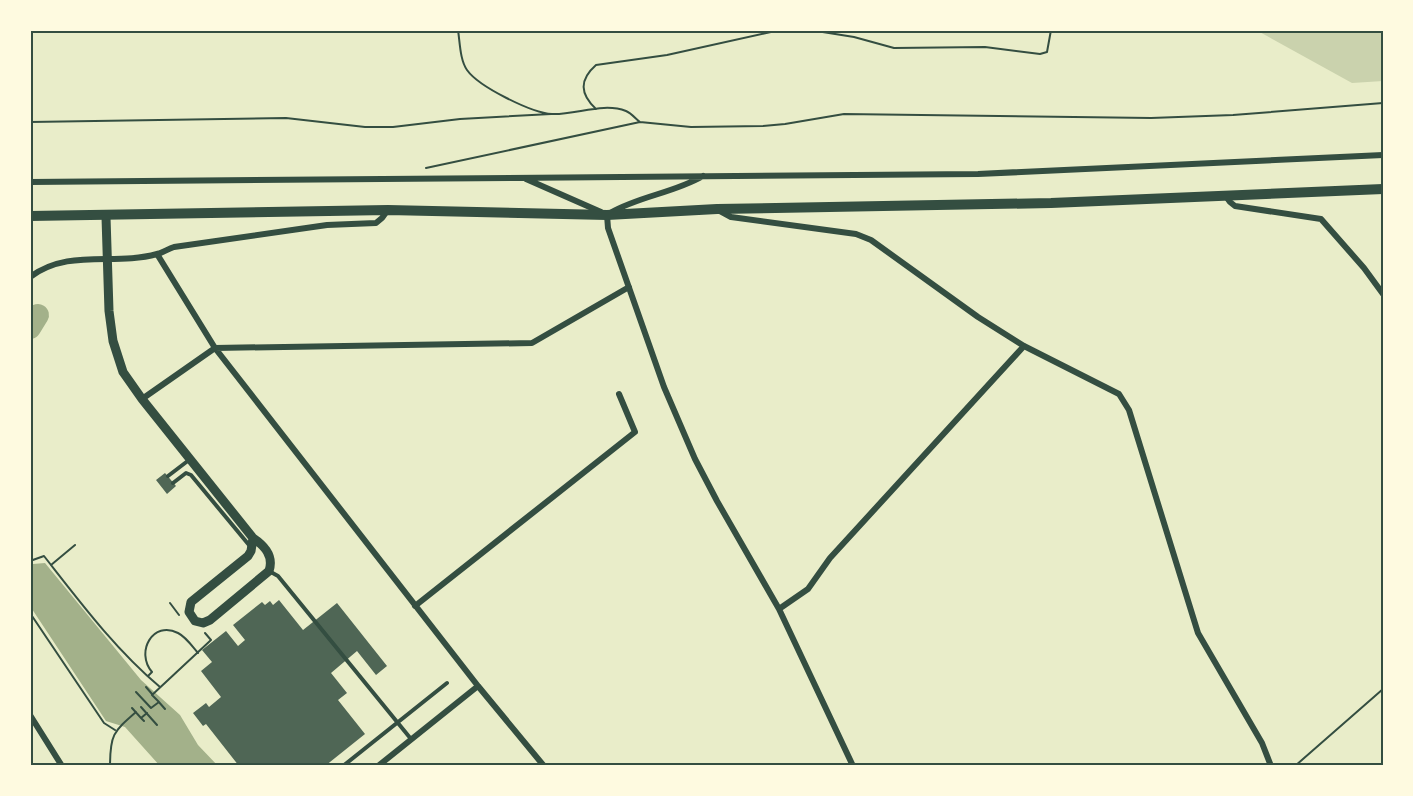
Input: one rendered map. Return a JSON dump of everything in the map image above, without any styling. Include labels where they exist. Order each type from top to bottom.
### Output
[{"type":"main road","points":[[30,216],[106,217],[388,210],[607,215],[717,209],[1051,203],[1383,189]]},
{"type":"street","points":[[30,182],[978,174],[1383,155]]},
{"type":"street","points":[[607,215],[626,204],[687,185],[705,175]]},
{"type":"street","points":[[524,178],[607,215]]},
{"type":"street","points":[[1225,195],[1235,206],[1321,219],[1383,294]]},
{"type":"street","points":[[717,209],[731,217],[856,234],[871,240],[978,317],[1024,346],[1119,394],[1125,401],[1198,633],[1262,743],[1271,766]]},
{"type":"street","points":[[31,275],[66,260],[157,254],[174,247],[327,225],[376,223],[388,210]]},
{"type":"street","points":[[607,215],[608,228],[664,387],[690,449],[779,609],[853,766]]},
{"type":"street","points":[[106,217],[109,311],[117,356],[123,372],[253,538],[270,556],[269,571],[210,620],[199,622],[192,619],[189,612],[191,602],[248,556],[253,538]]},
{"type":"street","points":[[157,254],[215,348],[415,606],[544,766]]},
{"type":"street","points":[[142,399],[215,348],[532,343],[629,287]]},
{"type":"street","points":[[779,609],[808,589],[830,558],[1024,346]]},
{"type":"street","points":[[415,606],[635,432],[619,394]]},
{"type":"street","points":[[378,766],[478,686]]},
{"type":"street","points":[[30,715],[62,766]]},
{"type":"lane","points":[[168,477],[190,459]]},
{"type":"lane","points":[[173,483],[186,473],[191,475],[252,548]]},
{"type":"lane","points":[[269,571],[278,576],[412,740]]},
{"type":"lane","points":[[343,766],[447,683]]},
{"type":"path","points":[[458,30],[466,69],[474,78],[509,100],[551,114]]},
{"type":"path","points":[[596,110],[588,102],[584,87],[589,72],[596,65],[667,55],[780,30]]},
{"type":"path","points":[[810,30],[854,37],[894,48],[985,47],[1040,54],[1047,51],[1051,30]]},
{"type":"path","points":[[423,178],[426,169],[640,122],[691,127],[763,126],[844,114],[1163,118],[1233,116],[1383,103]]},
{"type":"path","points":[[30,122],[286,118],[374,127],[609,108],[627,111],[640,122]]},
{"type":"path","points":[[51,565],[75,544]]},
{"type":"path","points":[[31,561],[44,555],[88,612],[135,666],[160,687]]},
{"type":"path","points":[[30,613],[104,723],[115,730]]},
{"type":"path","points":[[148,676],[152,672],[146,663],[146,644],[155,634],[165,630],[177,632],[198,653]]},
{"type":"path","points":[[152,694],[211,640],[205,633]]},
{"type":"path","points":[[146,687],[165,709]]},
{"type":"path","points":[[1295,766],[1383,689]]},
{"type":"path","points":[[136,692],[151,708]]},
{"type":"path","points":[[144,710],[159,702]]},
{"type":"path","points":[[132,708],[143,719],[144,710]]},
{"type":"path","points":[[144,710],[157,725]]},
{"type":"path","points":[[110,766],[110,749],[115,730],[136,712]]},
{"type":"shaded area","points":[[1256,30],[1383,30],[1383,81],[1352,83]]},
{"type":"shaded area","points":[[30,560],[33,564],[45,563],[141,680],[180,715],[198,745],[218,766],[160,766],[125,727],[106,721],[30,606]]},
{"type":"building","points":[[165,473],[176,486],[167,494],[156,480]]},
{"type":"building","points":[[279,600],[303,630],[337,603],[387,666],[376,675],[357,651],[331,673],[347,693],[338,700],[365,734],[325,766],[239,766],[206,724],[203,726],[193,713],[206,703],[209,707],[221,697],[201,671],[212,662],[202,650],[226,631],[238,646],[245,640],[233,625],[262,602],[265,605],[270,601],[273,605]]},
{"type":"waterway","points":[[30,328],[38,315]]}]
